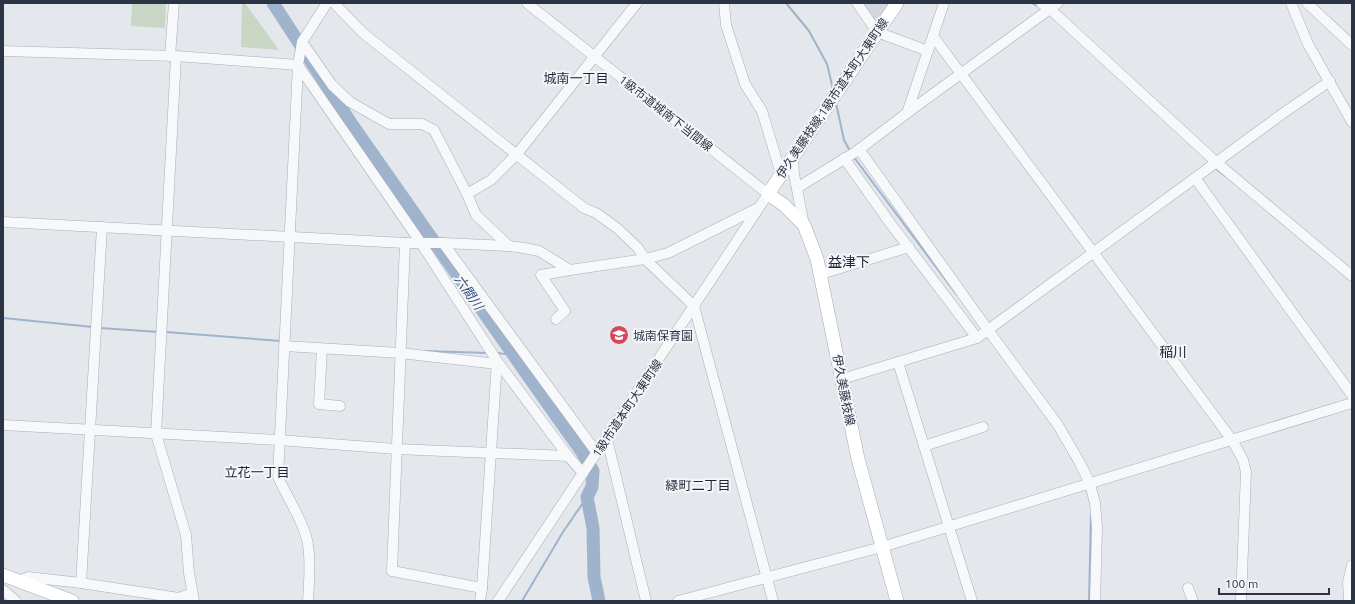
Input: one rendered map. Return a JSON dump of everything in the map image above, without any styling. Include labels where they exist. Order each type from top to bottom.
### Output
[{"type":"main road","name":"伊久美藤枝線;1級市道本町大東町線","points":[[768,194],[897,3]]},
{"type":"main road","name":"伊久美藤枝線","points":[[768,194],[784,205],[804,225],[817,259],[858,459],[897,601]]},
{"type":"main road","points":[[3,575],[72,601]]},
{"type":"street","points":[[19,581],[28,577],[81,583],[179,598],[193,597],[189,573],[186,535],[156,434],[166,230],[174,3]]},
{"type":"street","points":[[308,601],[310,557],[308,544],[305,532],[278,477],[279,440],[298,65],[302,42],[327,3]]},
{"type":"street","points":[[334,3],[363,33],[584,208],[596,213],[617,228],[638,248],[645,259],[694,306],[773,601]]},
{"type":"street","name":"1級市道城南下当間線","points":[[527,3],[768,194]]},
{"type":"street","points":[[467,194],[491,180],[517,154],[637,3]]},
{"type":"street","points":[[724,3],[726,25],[745,84],[762,111],[781,174]]},
{"type":"street","points":[[857,3],[877,32],[928,51]]},
{"type":"street","points":[[907,113],[944,3]]},
{"type":"street","points":[[1041,3],[1054,6],[1216,162],[1352,276]]},
{"type":"street","points":[[1291,3],[1308,44],[1352,122]]},
{"type":"street","points":[[1307,3],[1352,45]]},
{"type":"street","points":[[797,188],[858,150],[1054,6]]},
{"type":"street","points":[[933,36],[1232,440],[1244,460],[1246,472],[1241,601]]},
{"type":"street","points":[[302,42],[332,85],[350,102],[389,124],[422,124],[434,130],[467,194],[476,215],[509,246]]},
{"type":"street","points":[[3,51],[173,56],[298,65]]},
{"type":"street","points":[[298,65],[421,243],[497,363],[568,456],[584,473]]},
{"type":"street","points":[[842,379],[976,338],[1216,162],[1330,81]]},
{"type":"street","points":[[858,150],[1058,425],[1070,444],[1090,484],[1095,503],[1095,601]]},
{"type":"street","points":[[793,158],[804,225]]},
{"type":"street","points":[[844,158],[976,338]]},
{"type":"street","points":[[1195,178],[1352,395]]},
{"type":"street","name":"1級市道本町大東町線","points":[[498,601],[607,439],[768,194]]},
{"type":"street","points":[[556,320],[564,311],[541,275],[645,259],[668,253],[760,207]]},
{"type":"street","points":[[3,222],[405,243],[509,246],[539,251],[570,270]]},
{"type":"street","points":[[81,583],[102,227]]},
{"type":"street","points":[[405,243],[392,571],[482,588]]},
{"type":"street","points":[[442,243],[597,453]]},
{"type":"street","points":[[820,274],[909,247]]},
{"type":"street","points":[[284,346],[400,354],[497,363]]},
{"type":"street","points":[[322,349],[319,404],[340,406]]},
{"type":"street","points":[[898,362],[972,601]]},
{"type":"street","points":[[480,601],[492,453],[497,363]]},
{"type":"street","points":[[678,601],[882,548],[1352,402]]},
{"type":"street","points":[[3,425],[279,440],[396,449],[568,456]]},
{"type":"street","points":[[924,446],[983,427]]},
{"type":"street","points":[[607,439],[646,601]]},
{"type":"street","points":[[1349,601],[1348,582],[1352,565]]},
{"type":"street","points":[[1188,588],[1193,601]]},
{"type":"street","points":[[3,590],[16,601]]},
{"type":"shaded area","points":[[859,3],[889,3],[876,23]]},
{"type":"green space","points":[[132,3],[166,3],[165,28],[131,26]]},
{"type":"green space","points":[[242,3],[245,3],[279,50],[241,47]]},
{"type":"waterway","name":"六間川","points":[[273,3],[353,126],[582,452],[593,471],[592,487],[587,497],[593,528],[594,577],[599,601]]},
{"type":"waterway","points":[[786,3],[809,31],[827,64],[833,89]]},
{"type":"waterway","points":[[1032,3],[1038,6]]},
{"type":"waterway","points":[[836,103],[844,140],[850,151]]},
{"type":"waterway","points":[[853,156],[957,295]]},
{"type":"waterway","points":[[1214,167],[1225,176]]},
{"type":"waterway","points":[[3,318],[93,327]]},
{"type":"waterway","points":[[100,328],[159,332]]},
{"type":"waterway","points":[[166,332],[281,341]]},
{"type":"waterway","points":[[425,351],[488,353]]},
{"type":"waterway","points":[[497,353],[514,355]]},
{"type":"waterway","points":[[522,601],[563,532],[587,497]]},
{"type":"waterway","points":[[1089,601],[1091,516]]},
{"type":"place","name":"城南保育園","points":[[619,335]]},
{"type":"district","name":"城南一丁目","points":[[576,78]]},
{"type":"district","name":"益津下","points":[[849,262]]},
{"type":"district","name":"稲川","points":[[1173,352]]},
{"type":"district","name":"立花一丁目","points":[[257,472]]},
{"type":"district","name":"緑町二丁目","points":[[698,485]]}]
